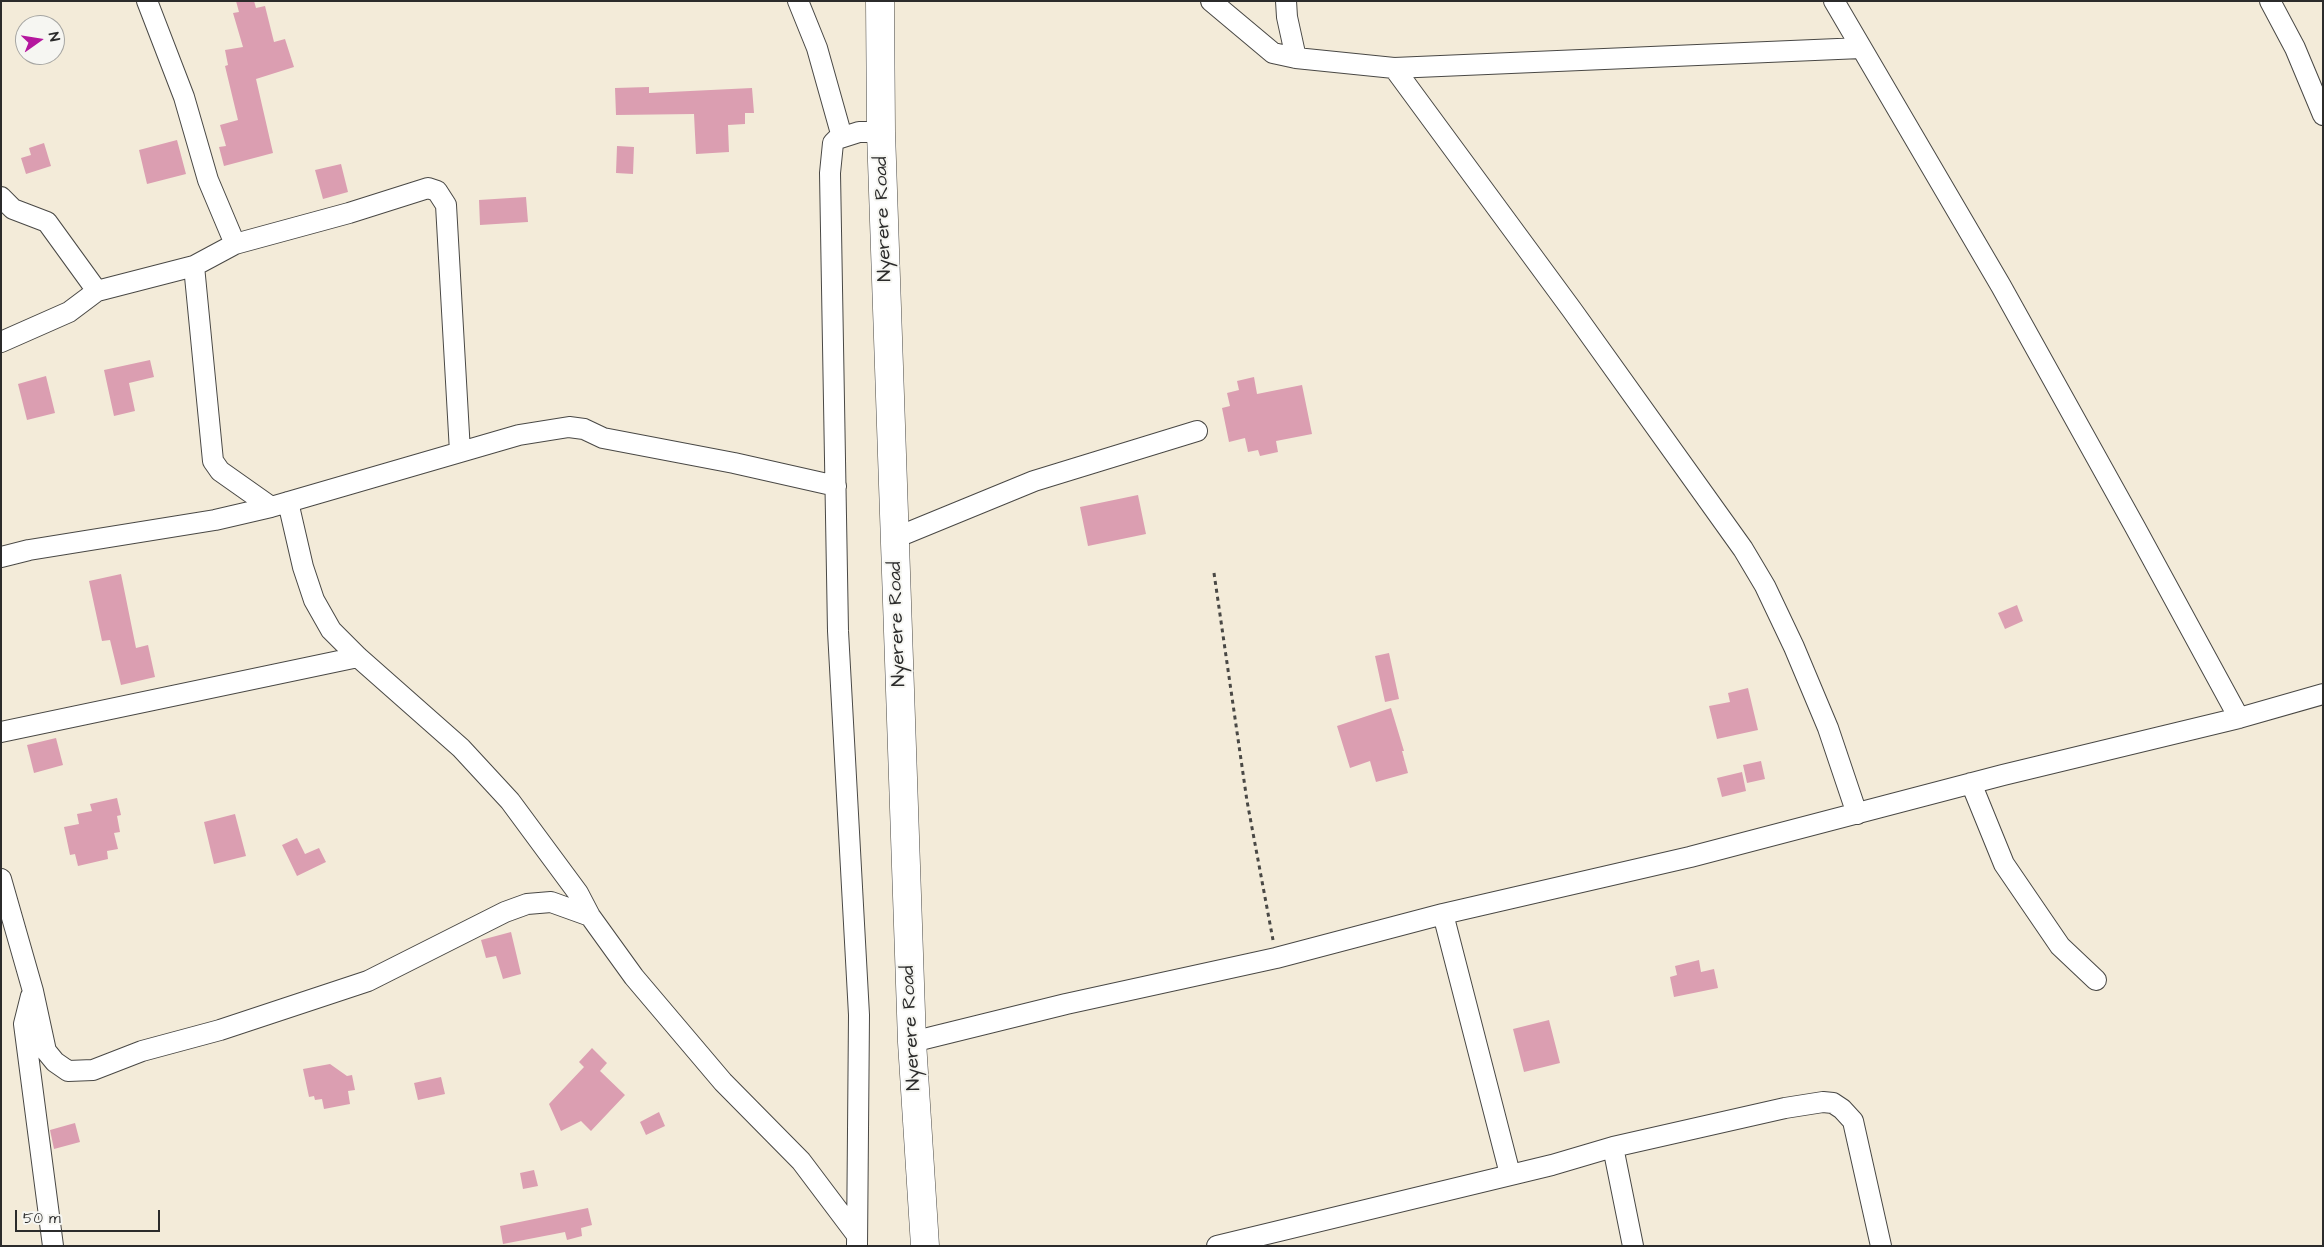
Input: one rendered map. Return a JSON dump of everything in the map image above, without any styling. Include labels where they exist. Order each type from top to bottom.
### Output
[{"type":"highway","name":"Nyerere Road","points":[[880,1],[882,132],[912,1042],[925,1246]]},
{"type":"street","points":[[147,1],[184,97],[208,180],[235,244]]},
{"type":"street","points":[[798,1],[817,48],[842,137]]},
{"type":"street","points":[[1211,1],[1273,53],[1296,58],[1394,68],[1861,48]]},
{"type":"street","points":[[1286,1],[1287,17],[1296,58]]},
{"type":"street","points":[[1834,1],[2001,286],[2140,535],[2239,718]]},
{"type":"street","points":[[2270,1],[2295,48],[2323,115]]},
{"type":"street","points":[[1394,68],[1572,310],[1743,549],[1765,586],[1794,646],[1828,728],[1857,814]]},
{"type":"street","points":[[856,1240],[859,1015],[838,631],[830,173],[833,144],[842,137],[859,132],[882,132]]},
{"type":"street","points":[[1,342],[69,312],[97,291],[194,266],[235,244],[349,213],[428,188],[437,191],[446,205],[460,452]]},
{"type":"street","points":[[1,197],[13,209],[47,222],[97,291]]},
{"type":"street","points":[[194,266],[213,461],[220,470],[280,504],[314,600],[331,630],[358,657],[461,748],[510,800],[578,893],[590,916],[634,977],[723,1082],[801,1161],[856,1240]]},
{"type":"street","points":[[1,557],[29,550],[215,520],[280,504],[519,434],[569,427],[584,429],[603,438],[706,457],[836,486]]},
{"type":"street","points":[[895,538],[1034,481],[1197,431]]},
{"type":"street","points":[[1,732],[358,657]]},
{"type":"street","points":[[912,1042],[1066,1004],[1276,958],[1444,914],[1690,857],[1971,784],[2239,718],[2323,694]]},
{"type":"street","points":[[1971,784],[2004,864],[2060,946],[2096,980]]},
{"type":"street","points":[[1,879],[32,991],[46,1051],[55,1062],[68,1071],[93,1070],[142,1051],[220,1030],[368,981],[505,912],[526,904],[551,902],[590,916]]},
{"type":"street","points":[[1444,914],[1510,1174]]},
{"type":"street","points":[[32,991],[24,1024],[53,1246]]},
{"type":"street","points":[[1217,1246],[1613,1148],[1785,1108],[1823,1102],[1833,1103],[1842,1109],[1853,1121],[1881,1246]]},
{"type":"street","points":[[1613,1148],[1633,1246]]},
{"type":"path","points":[[1214,573],[1247,802],[1276,958]]},
{"type":"building","points":[[236,1],[254,1],[256,8],[265,6],[274,42],[285,39],[294,67],[256,79],[273,153],[224,166],[219,147],[226,146],[220,125],[238,120],[225,66],[228,65],[225,50],[243,47],[233,13],[239,12]]},
{"type":"building","points":[[649,87],[649,93],[752,88],[754,113],[745,113],[745,124],[728,125],[729,152],[696,154],[694,114],[616,115],[615,88]]},
{"type":"building","points":[[177,140],[186,174],[147,184],[139,150]]},
{"type":"building","points":[[44,143],[51,166],[26,174],[21,158],[31,155],[29,148]]},
{"type":"building","points":[[617,146],[634,147],[633,174],[616,173]]},
{"type":"building","points":[[341,164],[348,192],[323,199],[315,170]]},
{"type":"building","points":[[526,197],[528,222],[480,225],[479,200]]},
{"type":"building","points":[[150,360],[154,377],[129,383],[135,411],[114,416],[104,370]]},
{"type":"building","points":[[46,376],[55,413],[27,420],[18,384]]},
{"type":"building","points":[[1254,377],[1257,394],[1302,385],[1312,434],[1276,441],[1278,452],[1260,456],[1258,450],[1248,452],[1245,438],[1229,442],[1222,408],[1230,406],[1227,393],[1239,390],[1237,381]]},
{"type":"building","points":[[1138,495],[1146,534],[1088,546],[1080,507]]},
{"type":"building","points":[[121,574],[136,648],[148,645],[155,677],[121,685],[110,640],[102,641],[89,581]]},
{"type":"building","points":[[2017,605],[2023,621],[2005,629],[1998,613]]},
{"type":"building","points":[[1389,653],[1399,699],[1385,702],[1375,656]]},
{"type":"building","points":[[1748,688],[1758,730],[1717,739],[1709,706],[1730,702],[1728,693]]},
{"type":"building","points":[[1391,708],[1404,751],[1402,751],[1408,773],[1376,782],[1370,761],[1350,768],[1337,726]]},
{"type":"building","points":[[56,738],[63,765],[34,773],[27,745]]},
{"type":"building","points":[[1761,761],[1765,779],[1747,783],[1743,765]]},
{"type":"building","points":[[1742,772],[1746,791],[1722,797],[1717,778]]},
{"type":"building","points":[[117,798],[121,815],[117,816],[120,832],[114,833],[118,849],[107,851],[108,859],[78,866],[75,854],[70,855],[64,827],[79,824],[77,814],[92,811],[90,804]]},
{"type":"building","points":[[235,814],[246,856],[214,864],[204,822]]},
{"type":"building","points":[[297,838],[305,854],[319,848],[326,862],[297,876],[282,845]]},
{"type":"building","points":[[511,932],[521,974],[503,979],[496,956],[486,958],[481,940]]},
{"type":"building","points":[[1699,960],[1701,972],[1714,969],[1718,988],[1674,997],[1670,977],[1677,975],[1675,966]]},
{"type":"building","points":[[1549,1020],[1560,1063],[1524,1072],[1513,1029]]},
{"type":"building","points":[[592,1048],[607,1063],[600,1071],[625,1095],[591,1131],[581,1121],[561,1131],[549,1104],[584,1067],[579,1062]]},
{"type":"building","points":[[330,1064],[347,1076],[352,1075],[355,1090],[348,1091],[350,1104],[324,1109],[322,1099],[315,1100],[314,1096],[309,1097],[303,1069]]},
{"type":"building","points":[[441,1077],[445,1094],[418,1100],[414,1083]]},
{"type":"building","points":[[659,1112],[665,1126],[646,1135],[640,1122]]},
{"type":"building","points":[[75,1123],[80,1142],[54,1149],[50,1130]]},
{"type":"building","points":[[534,1170],[538,1186],[523,1189],[520,1173]]},
{"type":"building","points":[[588,1208],[592,1225],[581,1228],[582,1236],[567,1240],[565,1232],[503,1244],[500,1226]]}]
